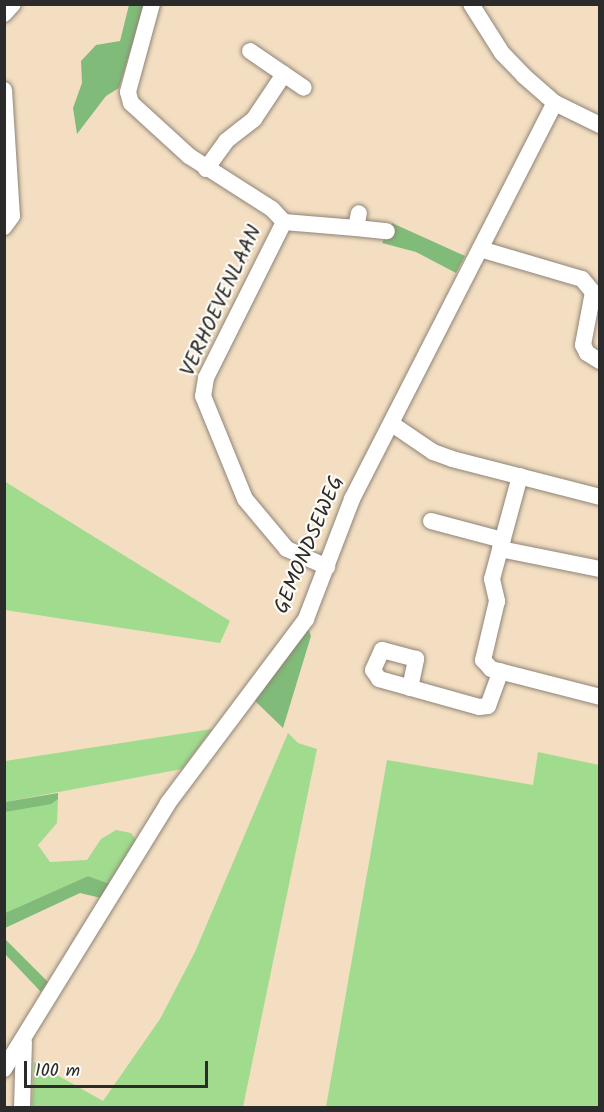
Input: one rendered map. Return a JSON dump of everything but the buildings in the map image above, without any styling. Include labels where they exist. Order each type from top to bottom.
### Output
[{"type":"street","points":[[4,14],[13,4]]},
{"type":"street","name":"VERHOEVENLAAN","points":[[153,4],[129,98],[172,143],[206,169],[272,209],[284,222],[358,220],[387,231]]},
{"type":"street","points":[[471,4],[502,53],[555,103],[600,125]]},
{"type":"street","points":[[249,51],[304,88]]},
{"type":"street","points":[[206,169],[226,141],[258,113],[284,74]]},
{"type":"street","points":[[4,90],[12,216],[4,227]]},
{"type":"street","name":"GEMONDSEWEG","points":[[4,1069],[24,1042],[168,803],[306,619],[352,500],[555,103]]},
{"type":"street","name":"VERHOEVENLAAN","points":[[284,222],[206,378],[203,396],[245,499],[287,549],[327,567]]},
{"type":"street","points":[[480,249],[582,279],[593,292],[583,345],[587,353],[600,361]]},
{"type":"street","points":[[392,424],[434,452],[600,497]]},
{"type":"street","points":[[520,476],[492,579],[497,601],[482,655],[486,665],[501,671],[600,698]]},
{"type":"street","points":[[431,520],[502,544],[600,569]]},
{"type":"street","points":[[410,688],[479,707],[488,706],[501,671]]},
{"type":"street","points":[[22,1107],[24,1042]]},
{"type":"green space","points":[[129,5],[144,5],[119,88],[106,96],[77,134],[73,108],[82,83],[81,61],[96,45],[120,41]]},
{"type":"green space","points":[[392,223],[465,256],[456,273],[416,252],[382,243]]},
{"type":"green space","points":[[4,481],[230,621],[220,643],[5,610]]},
{"type":"green space","points":[[307,627],[311,636],[283,728],[251,697]]},
{"type":"green space","points":[[212,729],[182,769],[5,802],[5,761]]},
{"type":"green space","points":[[288,733],[298,743],[317,749],[243,1107],[32,1107],[34,1062],[103,1101],[160,1019],[195,952]]},
{"type":"green space","points":[[538,752],[599,765],[599,1107],[326,1107],[387,760],[533,785]]},
{"type":"green space","points":[[58,793],[58,799],[51,804],[5,812],[5,802]]},
{"type":"green space","points":[[58,799],[57,823],[38,845],[50,862],[87,860],[101,839],[116,830],[131,833],[137,841],[110,884],[88,876],[5,913],[5,812]]},
{"type":"green space","points":[[88,876],[110,884],[101,898],[80,893],[5,928],[5,913]]},
{"type":"green space","points":[[4,938],[48,982],[41,992],[5,954]]}]
